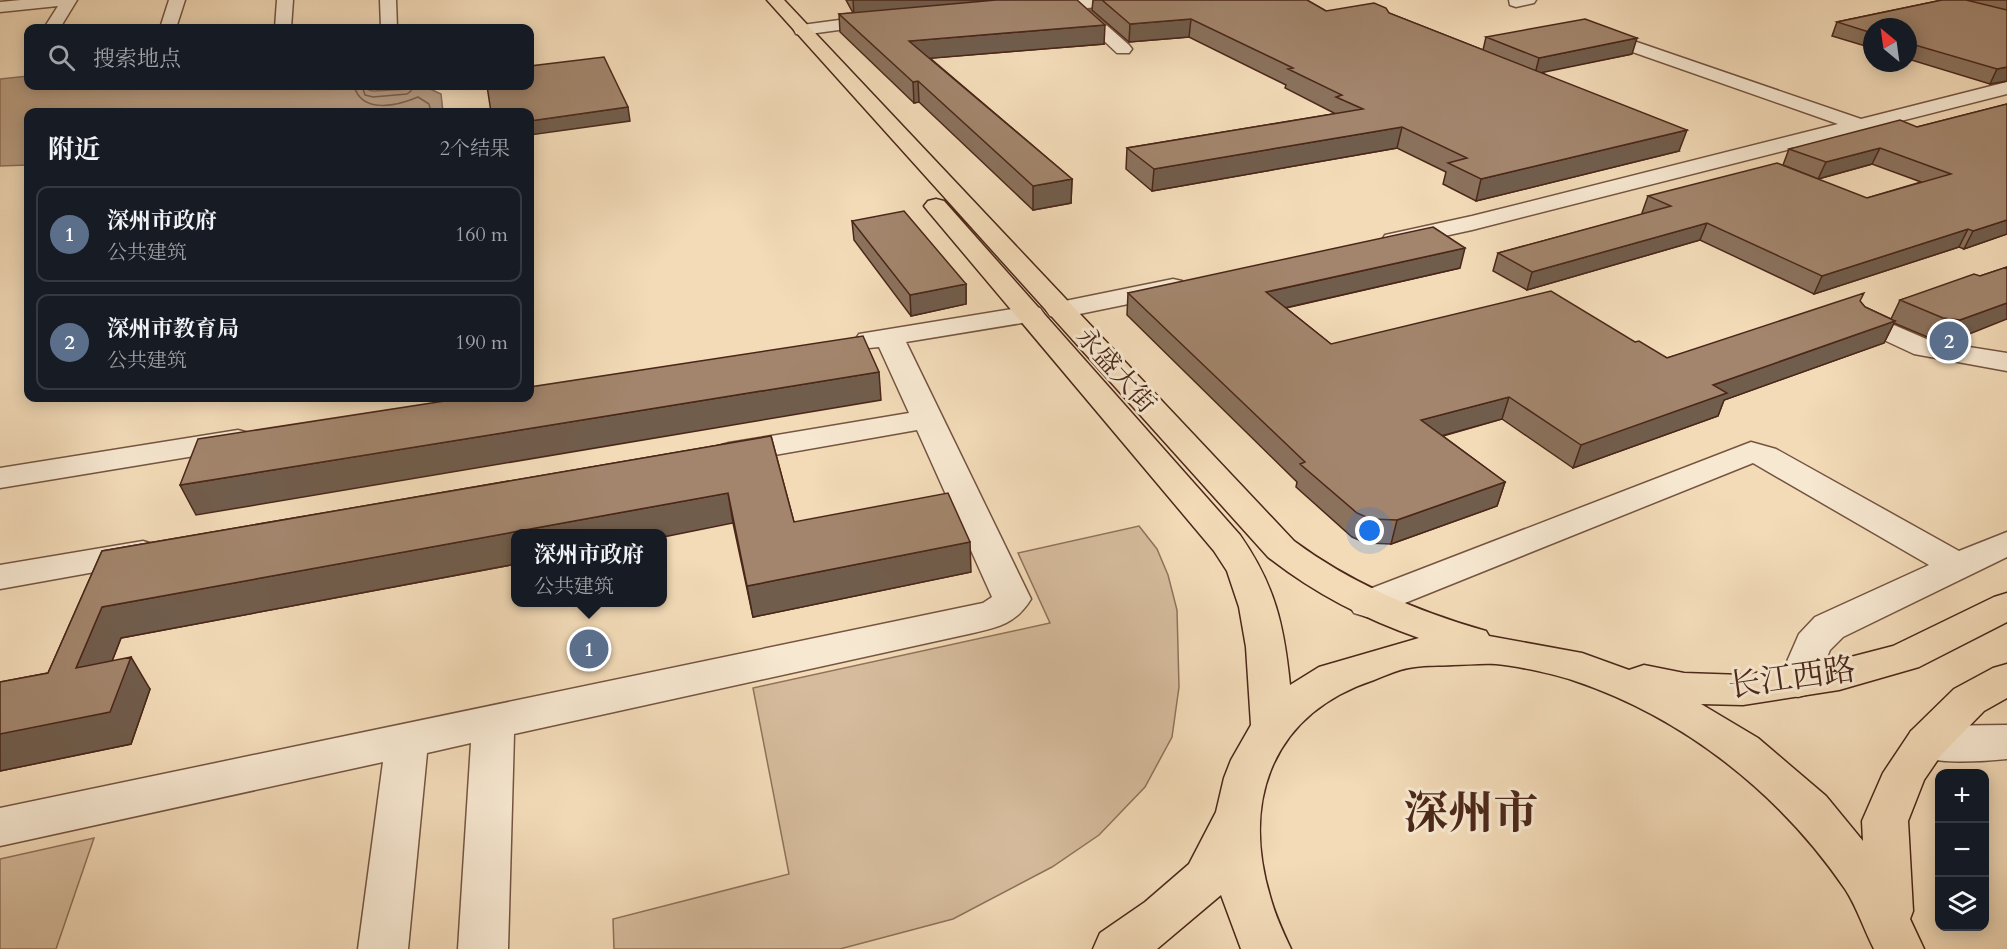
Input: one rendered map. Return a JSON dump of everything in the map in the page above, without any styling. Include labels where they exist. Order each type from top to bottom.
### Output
[{"type":"main road","name":"永盛大街","points":[[754,0],[1030,314],[1227,543],[1245,571],[1258,609],[1270,683],[1272,727]]},
{"type":"main road","name":"永盛大街","points":[[775,0],[1281,549],[1308,571],[1367,604],[1453,636],[1516,654]]},
{"type":"main road","name":"长江西路","points":[[1567,664],[1684,688],[1743,690],[1839,675],[1905,657],[2007,606]]},
{"type":"main road","points":[[1266,949],[1245,896],[1237,855],[1237,817],[1243,783],[1255,753],[1272,727],[1293,704],[1318,685],[1347,670],[1378,660],[1413,653],[1449,650],[1516,654],[1567,664],[1630,686],[1692,716],[1733,742],[1771,771],[1807,804],[1840,841],[1868,880],[1894,936]]},
{"type":"main road","points":[[1894,936],[1885,821],[1905,773],[1926,743],[1969,700],[2007,679]]},
{"type":"main road","points":[[1118,949],[1162,917],[1206,879],[1237,817]]},
{"type":"street","points":[[0,7],[68,0]]},
{"type":"street","points":[[54,24],[68,0]]},
{"type":"street","points":[[169,24],[177,0]]},
{"type":"street","points":[[283,24],[285,0]]},
{"type":"street","points":[[387,0],[389,24]]},
{"type":"street","points":[[1016,9],[1071,2],[1121,0]]},
{"type":"street","points":[[1071,2],[1123,49]]},
{"type":"street","points":[[802,30],[900,18]]},
{"type":"street","points":[[1589,30],[1859,125]]},
{"type":"street","points":[[1370,246],[1472,223],[2007,88]]},
{"type":"street","points":[[1691,146],[1724,159]]},
{"type":"street","points":[[1060,310],[1198,282]]},
{"type":"street","points":[[843,344],[1030,314]]},
{"type":"street","points":[[1866,321],[1924,348],[2007,362]]},
{"type":"street","points":[[0,827],[964,622],[994,614],[1005,608],[1012,599],[890,337]]},
{"type":"street","points":[[705,457],[928,419]]},
{"type":"street","points":[[0,478],[271,435]]},
{"type":"street","points":[[1367,604],[1751,452],[1785,466],[1959,566]]},
{"type":"street","points":[[1798,682],[1813,644],[1829,627],[2007,543]]},
{"type":"street","points":[[0,577],[176,547]]},
{"type":"street","points":[[483,949],[493,722]]},
{"type":"street","points":[[383,949],[407,741]]},
{"type":"street","points":[[1926,743],[2007,742]]},
{"type":"shaded area","points":[[1139,526],[1157,549],[1168,575],[1177,610],[1179,687],[1172,737],[1145,787],[1099,835],[1052,867],[953,919],[840,949],[614,949],[613,919],[789,874],[753,688],[1050,623],[1018,553]]},
{"type":"shaded area","points":[[94,838],[56,949],[0,949],[0,859]]},
{"type":"water","points":[[24,76],[24,90],[432,90],[441,94],[443,108],[24,108],[24,165],[0,166],[0,79]]},
{"type":"building","points":[[996,0],[1077,0],[1105,25],[909,41],[1072,179],[1033,186],[918,81],[913,82],[839,14]]},
{"type":"building","points":[[1102,0],[1307,0],[1326,11],[1374,3],[1386,8],[1389,13],[1687,130],[1481,179],[1448,163],[1467,158],[1402,127],[1154,169],[1127,148],[1363,109],[1336,97],[1342,95],[1288,69],[1293,68],[1191,19],[1130,24]]},
{"type":"building","points":[[1942,0],[1966,0],[2007,10],[2007,67],[1997,69],[1917,46],[1917,18],[1863,18],[1863,30],[1837,22]]},
{"type":"building","points":[[1585,19],[1637,38],[1539,58],[1486,37]]},
{"type":"building","points":[[604,57],[628,107],[534,120],[534,108],[490,108],[488,90],[534,90],[534,66]]},
{"type":"building","points":[[2007,104],[2007,220],[1973,231],[1968,229],[1822,276],[1707,223],[1532,272],[1498,253],[1671,206],[1648,196],[1777,163],[1867,198],[1951,174],[1880,148],[1826,162],[1789,149],[1900,120],[1917,127]]},
{"type":"building","points":[[904,211],[966,284],[910,295],[852,221]]},
{"type":"building","points":[[1433,227],[1465,248],[1266,292],[1331,344],[1551,291],[1635,342],[1639,341],[1667,358],[1864,293],[1860,301],[1865,307],[1895,321],[1713,385],[1727,393],[1581,445],[1509,397],[1421,420],[1505,482],[1397,520],[1371,519],[1357,513],[1300,464],[1305,462],[1128,293]]},
{"type":"building","points":[[2007,267],[2007,303],[1960,320],[1943,318],[1900,300],[1974,274],[1980,276]]},
{"type":"building","points":[[863,336],[879,372],[180,485],[198,439],[438,402],[534,402],[534,386]]},
{"type":"building","points":[[771,436],[794,522],[948,493],[970,542],[747,586],[728,493],[530,529],[511,529],[511,533],[102,607],[76,668],[131,657],[110,712],[0,734],[0,682],[48,673],[102,551]]},
{"type":"place","name":"深州市教育局","points":[[1949,341]]},
{"type":"place","name":"深州市政府","points":[[589,649]]},
{"type":"district","name":"深州市","points":[[1471,813]]}]
